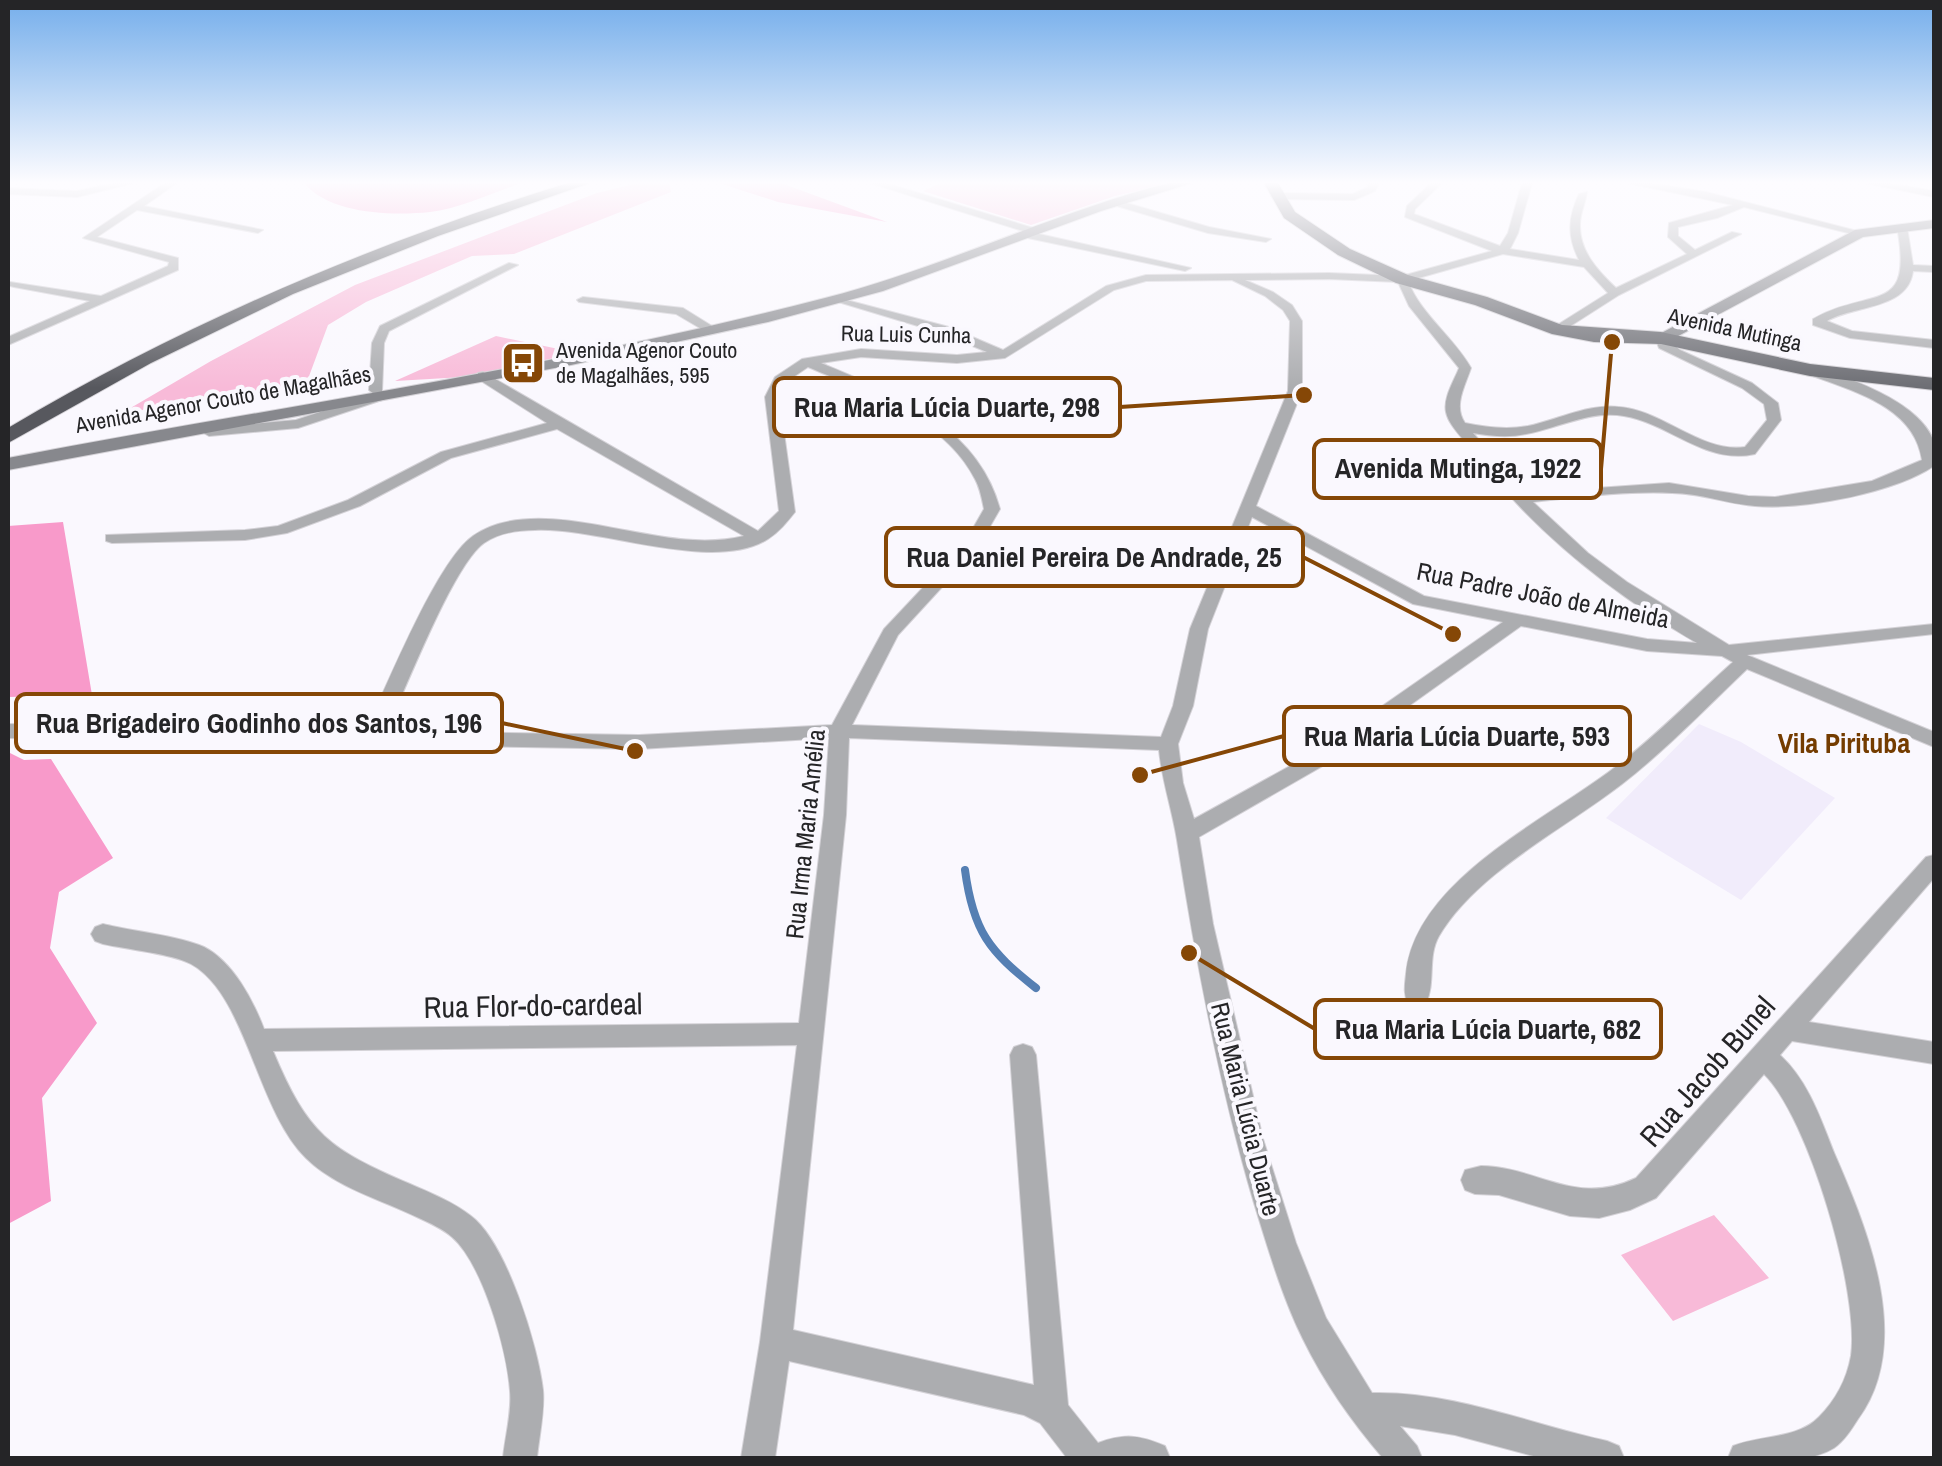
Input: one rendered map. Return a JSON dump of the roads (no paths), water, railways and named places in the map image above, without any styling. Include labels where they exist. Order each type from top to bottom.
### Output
[{"type":"highway","points":[[39,396],[256,288],[349,251]]},
{"type":"highway","points":[[8,437],[156,353],[278,293],[379,251]]},
{"type":"main road","name":"Avenida Mutinga","points":[[1349,251],[1402,279],[1481,301],[1558,330],[1594,336],[1662,338],[1810,370],[1934,384]]},
{"type":"street","points":[[8,340],[161,275],[176,264],[140,251]]},
{"type":"street","name":"Avenida Agenor Couto de Magalhães","points":[[8,464],[139,436],[482,376],[714,330],[839,300],[978,251]]},
{"type":"street","name":"Rua Maria Lúcia Duarte","points":[[1113,251],[1222,276],[1269,294],[1288,308],[1298,332],[1295,390],[1199,628],[1183,706],[1168,744],[1201,924],[1249,1139],[1265,1191],[1314,1328],[1364,1410],[1405,1458]]},
{"type":"street","name":"Rua Luis Cunha","points":[[759,538],[786,512],[786,487],[772,397],[780,380],[807,362],[861,353],[956,358],[1004,354],[1124,283],[1146,278],[1402,279],[1502,251]]},
{"type":"street","points":[[1506,251],[1586,264]]},
{"type":"street","points":[[1582,251],[1586,264],[1615,293]]},
{"type":"street","points":[[1691,251],[1694,254]]},
{"type":"street","points":[[1558,330],[1615,293],[1699,251]]},
{"type":"street","points":[[1460,426],[1517,432],[1582,412],[1608,409],[1656,420],[1722,452],[1750,451],[1774,420],[1771,403],[1674,353],[1663,345],[1662,338],[1825,251]]},
{"type":"street","points":[[1907,251],[1910,268],[1901,289],[1892,296],[1836,311],[1818,322],[1850,334],[1934,344]]},
{"type":"street","points":[[381,392],[378,342],[384,329],[512,266]]},
{"type":"street","points":[[1910,268],[1934,269]]},
{"type":"street","points":[[1402,279],[1406,293],[1457,351],[1465,368],[1452,405],[1453,416],[1522,498],[1607,576],[1736,656],[1934,740]]},
{"type":"street","points":[[14,284],[103,299]]},
{"type":"street","points":[[583,300],[680,311],[714,330]]},
{"type":"street","points":[[839,300],[944,330],[1004,354]]},
{"type":"street","name":"Rua Irma Maria Amélia","points":[[758,1458],[776,1342],[836,815],[839,731],[890,633],[942,580],[984,527],[992,509],[991,495],[970,456],[926,421],[807,362]]},
{"type":"street","points":[[1522,498],[1663,488],[1780,502],[1907,477],[1930,462],[1930,447],[1914,421],[1880,400],[1810,370]]},
{"type":"street","points":[[482,376],[759,538]]},
{"type":"street","name":"Avenida Agenor Couto de Magalhães","points":[[8,456],[302,415],[381,392]]},
{"type":"street","points":[[209,432],[302,415]]},
{"type":"street","points":[[112,538],[245,535],[281,530],[354,503],[446,456],[559,424]]},
{"type":"street","name":"Rua Padre João de Almeida","points":[[1250,509],[1408,596],[1646,645],[1736,656]]},
{"type":"street","points":[[373,737],[453,568],[463,550],[480,537],[534,524],[729,546],[759,538]]},
{"type":"street","points":[[1187,833],[1326,755],[1519,619]]},
{"type":"street","points":[[1417,996],[1419,958],[1428,933],[1449,906],[1481,877],[1618,776],[1736,656],[1934,628]]},
{"type":"street","points":[[8,731],[639,742],[839,731],[1168,744]]},
{"type":"street","name":"Rua Jacob Bunel","points":[[1476,1180],[1498,1180],[1572,1202],[1620,1203],[1646,1188],[1786,1029],[1930,875]]},
{"type":"street","points":[[103,934],[198,955],[217,971],[244,1010],[276,1090],[316,1149],[344,1169],[435,1210],[464,1228],[492,1270],[515,1334],[527,1393],[520,1458]]},
{"type":"street","points":[[1786,1029],[1934,1054]]},
{"type":"street","name":"Rua Flor-do-cardeal","points":[[256,1040],[811,1034]]},
{"type":"street","points":[[1023,1055],[1052,1411]]},
{"type":"street","points":[[1745,1458],[1792,1449],[1831,1430],[1850,1402],[1869,1350],[1870,1316],[1857,1254],[1798,1099],[1785,1077],[1764,1057]]},
{"type":"street","points":[[776,1342],[1028,1398],[1052,1411],[1088,1458]]},
{"type":"street","points":[[1364,1410],[1388,1408],[1424,1414],[1559,1450],[1607,1458]]},
{"type":"street","points":[[1104,1458],[1119,1451],[1140,1451],[1153,1458]]},
{"type":"waterway","points":[[965,870],[973,909],[986,938],[1006,963],[1036,988]]},
{"type":"place","name":"Avenida Mutinga, 1922","points":[[1612,342]]},
{"type":"place","name":"Avenida Agenor Couto de Magalhães, 595","points":[[523,363]]},
{"type":"place","name":"Rua Maria Lúcia Duarte, 298","points":[[1304,395]]},
{"type":"place","name":"Rua Daniel Pereira De Andrade, 25","points":[[1453,634]]},
{"type":"place","name":"Rua Brigadeiro Godinho dos Santos, 196","points":[[635,751]]},
{"type":"place","name":"Rua Maria Lúcia Duarte, 593","points":[[1140,775]]},
{"type":"place","name":"Rua Maria Lúcia Duarte, 682","points":[[1189,953]]},
{"type":"district","name":"Vila Pirituba","points":[[1844,743]]}]
